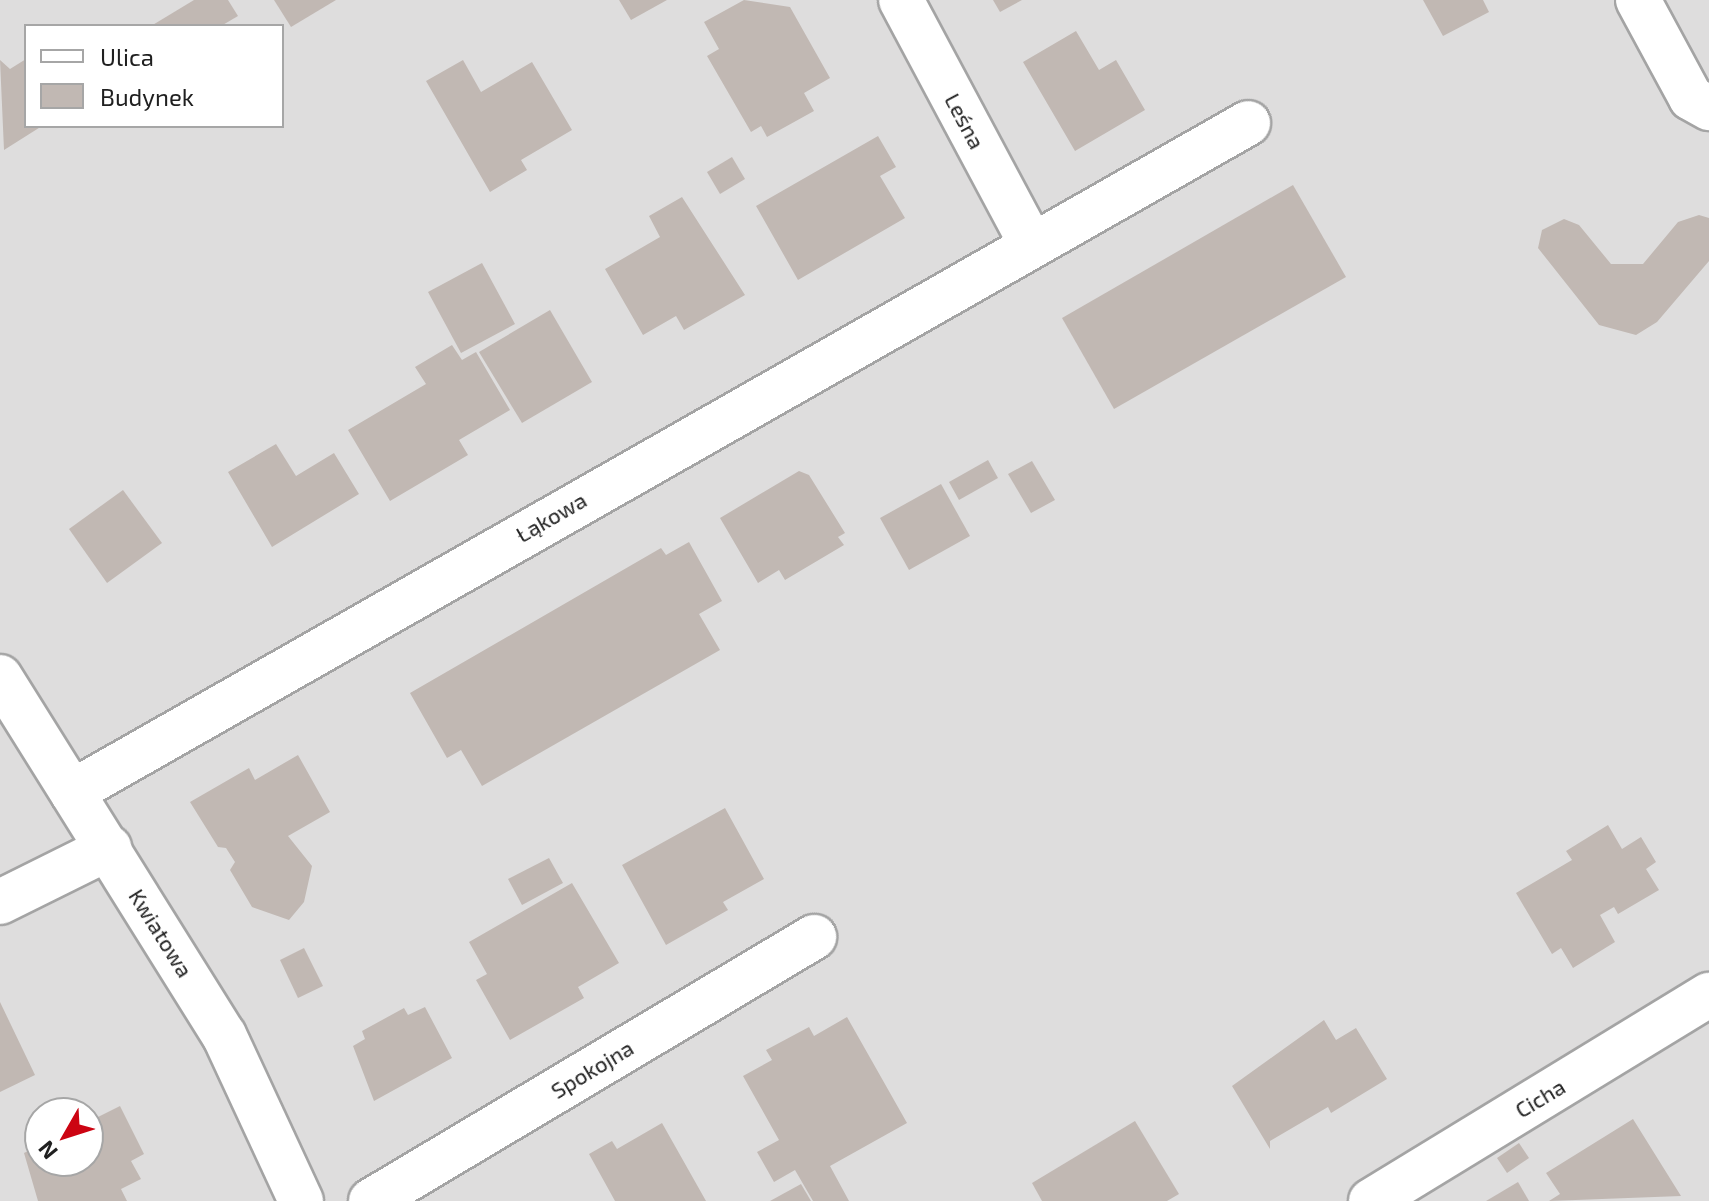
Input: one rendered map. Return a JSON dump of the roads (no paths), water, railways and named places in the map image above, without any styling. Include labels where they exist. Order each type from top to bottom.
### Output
[{"type":"street","name":"Leśna","points":[[901,0],[1030,242]]},
{"type":"street","points":[[1638,0],[1691,98],[1709,108]]},
{"type":"street","name":"Łąkowa","points":[[72,792],[1030,242],[1248,123]]},
{"type":"street","name":"Kwiatowa","points":[[0,677],[224,1035],[301,1201]]},
{"type":"street","points":[[0,902],[109,848]]},
{"type":"street","name":"Spokojna","points":[[371,1201],[814,937]]},
{"type":"street","name":"Cicha","points":[[1371,1201],[1709,995]]}]
